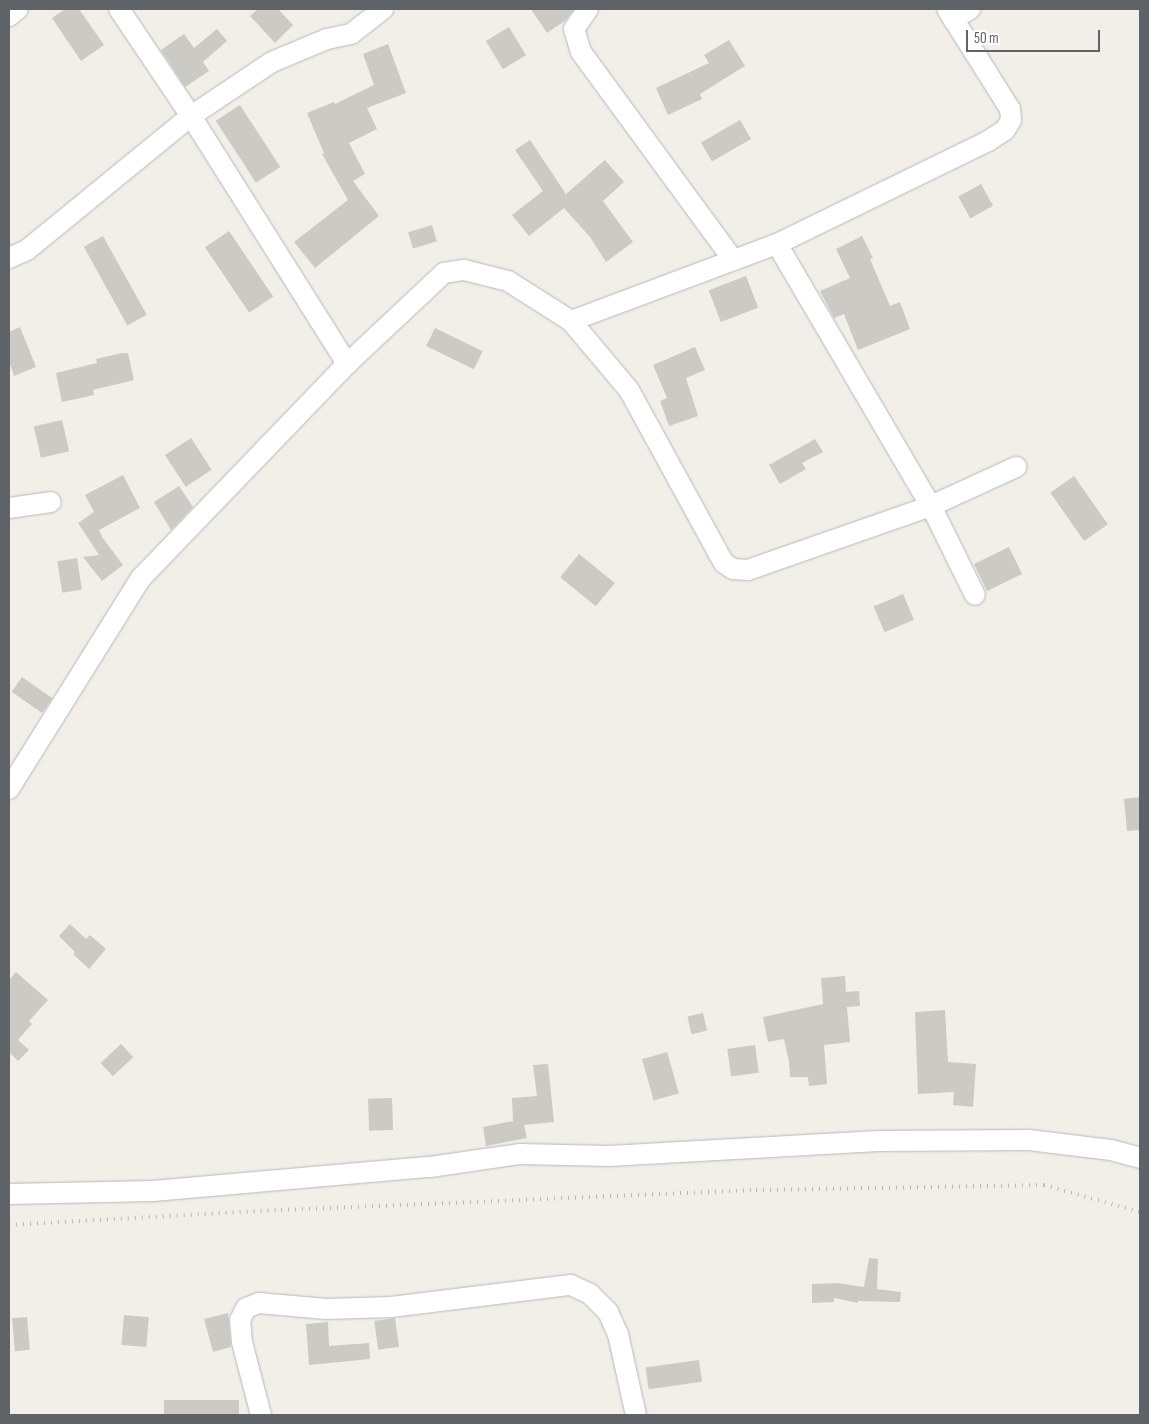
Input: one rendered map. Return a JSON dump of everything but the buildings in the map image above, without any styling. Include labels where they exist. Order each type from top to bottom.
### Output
[{"type":"street","points":[[9,16],[18,9]]},
{"type":"street","points":[[119,9],[191,116],[347,364]]},
{"type":"street","points":[[9,258],[27,250],[191,116],[272,62],[327,39],[350,34],[383,9]]},
{"type":"street","points":[[588,9],[574,29],[581,52],[733,260]]},
{"type":"street","points":[[571,321],[777,244],[988,141],[1005,130],[1011,120],[1010,109],[957,12]]},
{"type":"street","points":[[777,244],[932,506],[975,595]]},
{"type":"street","points":[[9,789],[141,578],[347,364],[444,273],[464,270],[508,281],[571,321],[629,390],[717,551],[724,563],[733,569],[748,570],[932,506],[1016,467]]},
{"type":"street","points":[[9,508],[51,502]]},
{"type":"street","points":[[9,1194],[153,1191],[430,1167],[520,1154],[609,1156],[879,1141],[1029,1140],[1111,1150],[1140,1158]]},
{"type":"street","points":[[261,1415],[242,1342],[240,1320],[246,1308],[259,1304],[326,1309],[391,1307],[571,1285],[590,1294],[608,1312],[618,1334],[636,1415]]},
{"type":"railway","points":[[9,1225],[281,1210],[756,1190],[1044,1185],[1140,1212]]}]
